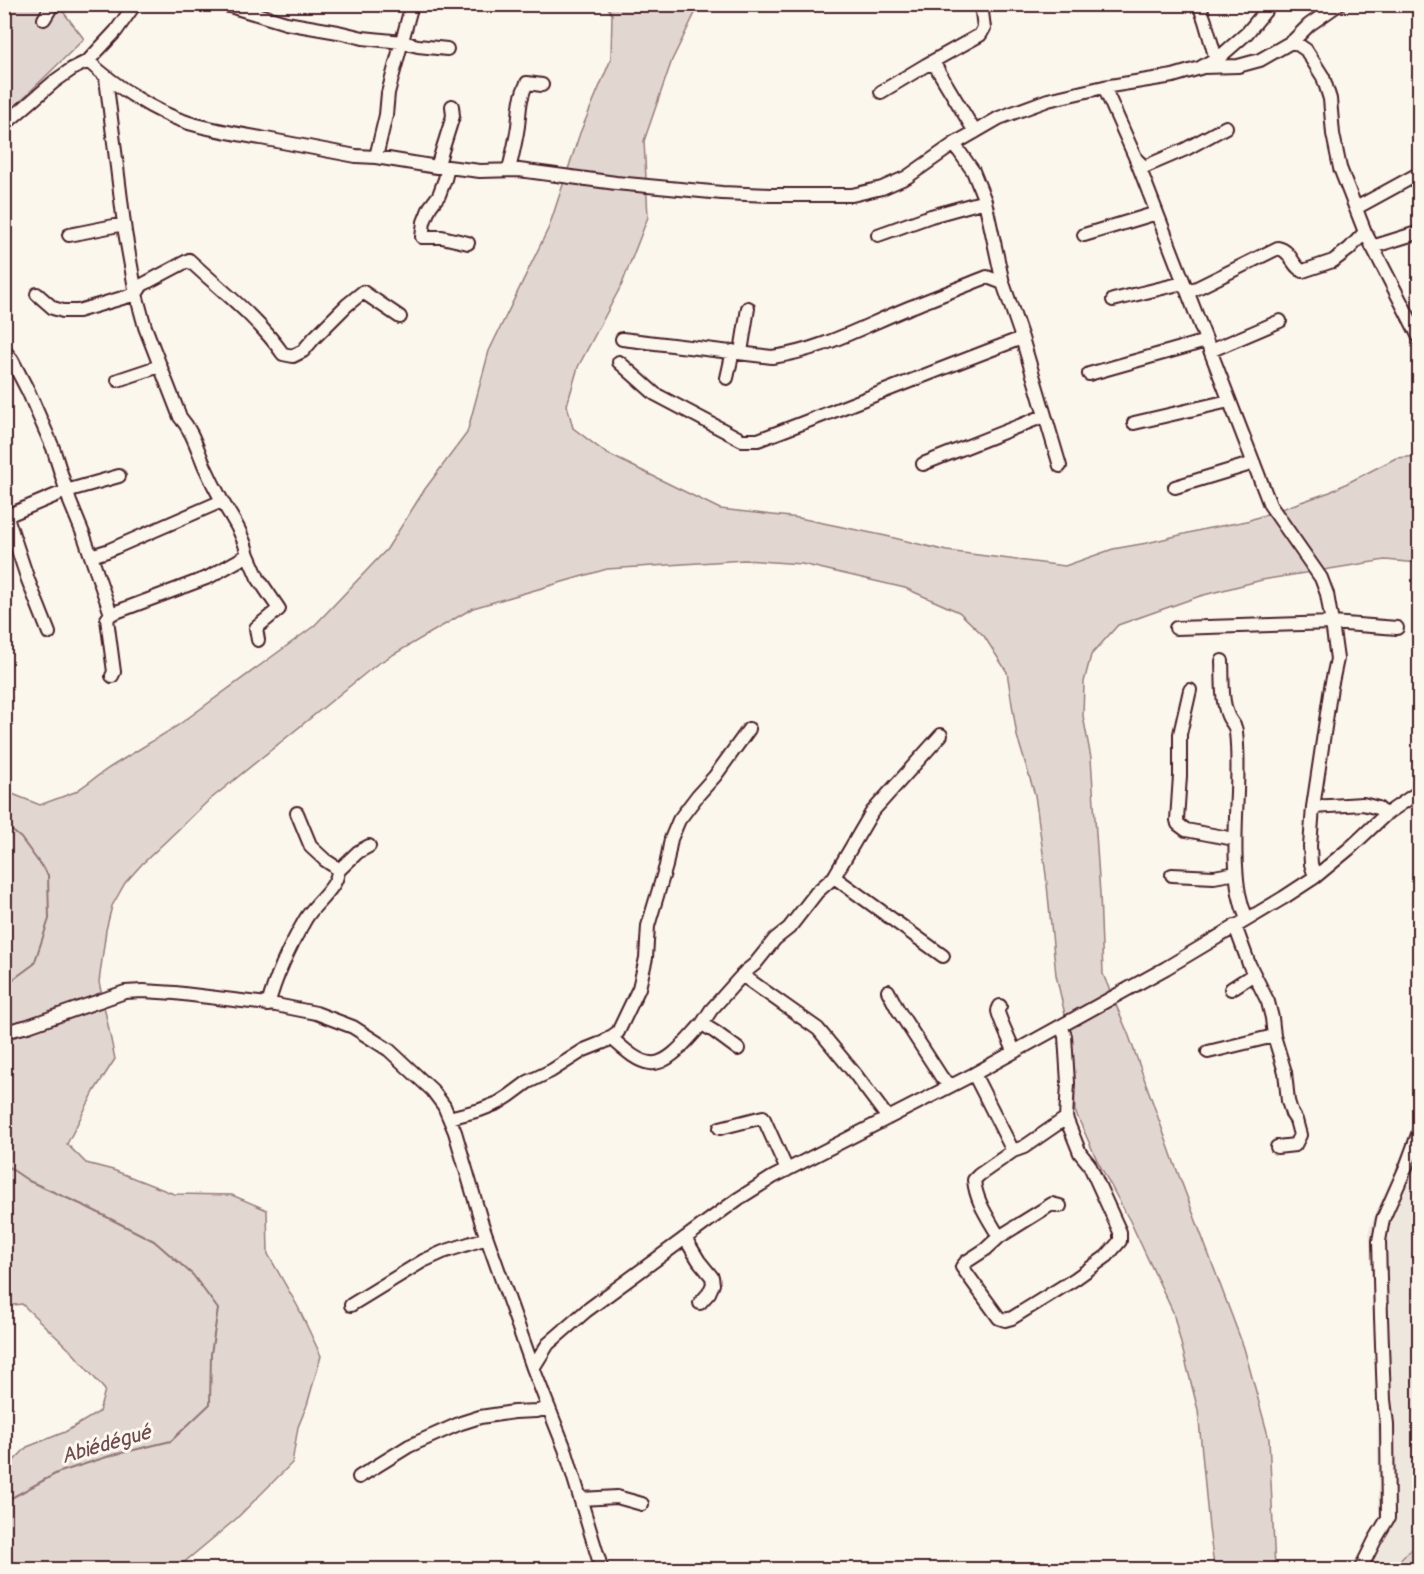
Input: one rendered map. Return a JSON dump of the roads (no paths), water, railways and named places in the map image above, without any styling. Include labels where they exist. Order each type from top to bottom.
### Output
[{"type":"street","points":[[44,19],[53,4]]},
{"type":"street","points":[[4,125],[55,81],[88,61],[116,31],[135,4]]},
{"type":"street","points":[[221,4],[286,23],[363,38],[447,49]]},
{"type":"street","points":[[376,157],[386,115],[388,93],[412,4]]},
{"type":"street","points":[[881,92],[980,35],[984,28],[981,4]]},
{"type":"street","points":[[1199,4],[1216,59]]},
{"type":"street","points":[[88,61],[106,78],[151,106],[188,122],[222,131],[356,156],[480,171],[519,170],[722,194],[852,195],[882,188],[908,177],[954,144],[999,117],[1048,100],[1104,87],[1173,76],[1200,68],[1222,55],[1246,33],[1271,4]]},
{"type":"street","points":[[1200,68],[1238,66],[1260,60],[1293,41],[1309,25],[1339,4]]},
{"type":"street","points":[[1293,41],[1306,50],[1323,76],[1330,99],[1333,134],[1340,168],[1365,232],[1419,339]]},
{"type":"street","points":[[926,65],[936,68],[975,132]]},
{"type":"street","points":[[106,78],[124,224],[136,294],[145,327],[180,417],[189,427],[205,467],[222,501],[234,518],[258,578],[279,609],[256,628],[258,640]]},
{"type":"street","points":[[509,170],[518,128],[519,103],[527,83],[542,85]]},
{"type":"street","points":[[1104,87],[1136,159],[1270,505],[1321,578],[1327,594],[1336,659],[1313,807],[1310,846],[1311,864],[1316,878]]},
{"type":"street","points":[[452,106],[453,116],[442,167],[445,179],[424,222],[422,237],[442,237],[468,243]]},
{"type":"street","points":[[1136,159],[1144,167],[1226,128]]},
{"type":"street","points":[[954,144],[974,171],[986,201],[1003,283],[1060,466]]},
{"type":"street","points":[[1356,208],[1419,173]]},
{"type":"street","points":[[878,235],[931,216],[986,201]]},
{"type":"street","points":[[1084,235],[1157,213]]},
{"type":"street","points":[[69,235],[124,224]]},
{"type":"street","points":[[1184,285],[1191,291],[1278,248],[1285,249],[1299,270],[1303,271],[1333,261],[1349,249],[1365,232]]},
{"type":"street","points":[[1372,247],[1419,232]]},
{"type":"street","points":[[37,294],[53,308],[78,311],[136,294],[142,285],[189,260],[259,325],[283,354],[292,356],[303,351],[322,329],[363,292],[400,317]]},
{"type":"street","points":[[622,339],[772,357],[838,339],[987,277],[1003,283]]},
{"type":"street","points":[[1113,300],[1184,285]]},
{"type":"street","points":[[727,378],[737,352],[748,308]]},
{"type":"street","points":[[1089,374],[1208,346],[1280,321]]},
{"type":"street","points":[[619,362],[655,394],[742,440],[750,441],[790,428],[1022,338]]},
{"type":"street","points":[[4,350],[16,368],[53,448],[66,491],[111,614]]},
{"type":"street","points":[[118,380],[160,366]]},
{"type":"street","points":[[1134,423],[1229,401]]},
{"type":"street","points":[[923,464],[1044,416]]},
{"type":"street","points":[[1175,487],[1254,463]]},
{"type":"street","points":[[49,633],[6,514],[66,491],[119,476]]},
{"type":"street","points":[[91,556],[222,501]]},
{"type":"street","points":[[112,676],[114,672],[107,619],[111,614],[209,577],[248,555]]},
{"type":"street","points":[[1176,628],[1332,623],[1397,628]]},
{"type":"street","points":[[1222,662],[1223,698],[1228,716],[1236,729],[1238,759],[1234,839],[1240,905],[1247,919]]},
{"type":"street","points":[[1190,690],[1180,734],[1178,824],[1186,830],[1234,839]]},
{"type":"street","points":[[449,1118],[498,1103],[528,1082],[618,1032],[639,988],[646,958],[648,926],[666,866],[671,839],[679,820],[749,729]]},
{"type":"street","points":[[610,1037],[633,1056],[650,1063],[659,1063],[677,1052],[742,975],[755,964],[775,939],[789,928],[817,892],[834,877],[872,813],[941,735]]},
{"type":"street","points":[[533,1368],[548,1344],[586,1311],[738,1199],[773,1177],[974,1074],[1166,968],[1235,927],[1316,878],[1385,815],[1419,791]]},
{"type":"street","points":[[1313,807],[1363,804],[1378,808],[1385,815]]},
{"type":"street","points":[[297,813],[311,847],[338,871]]},
{"type":"street","points":[[268,1005],[280,971],[306,917],[336,883],[338,871],[358,852],[369,846]]},
{"type":"street","points":[[1172,875],[1214,877],[1236,873]]},
{"type":"street","points":[[834,877],[943,956]]},
{"type":"street","points":[[1235,927],[1249,964],[1268,1002],[1274,1036],[1285,1072],[1288,1101],[1300,1135],[1295,1145],[1277,1147]]},
{"type":"street","points":[[1231,989],[1254,974]]},
{"type":"street","points":[[742,975],[818,1029],[888,1118]]},
{"type":"street","points":[[4,1032],[28,1026],[125,992],[175,993],[316,1013],[353,1027],[389,1050],[432,1090],[444,1106],[455,1132],[487,1238],[533,1368],[566,1449],[602,1569]]},
{"type":"street","points":[[888,992],[942,1078],[951,1085]]},
{"type":"street","points":[[1000,1006],[998,1011],[1000,1018],[1014,1051]]},
{"type":"street","points":[[702,1024],[738,1049]]},
{"type":"street","points":[[1060,1206],[1052,1204],[999,1237],[962,1267],[999,1318],[1005,1320],[1012,1318],[1075,1279],[1107,1256],[1120,1241],[1120,1232],[1089,1164],[1080,1153],[1066,1118],[1068,1083],[1065,1036],[1061,1026]]},
{"type":"street","points":[[1208,1052],[1274,1036]]},
{"type":"street","points":[[974,1074],[1013,1151]]},
{"type":"street","points":[[720,1128],[763,1117],[787,1170]]},
{"type":"street","points":[[999,1237],[981,1206],[974,1180],[1013,1151],[1024,1147],[1066,1118]]},
{"type":"street","points":[[1360,1569],[1388,1518],[1387,1424],[1379,1241],[1383,1219],[1406,1167],[1419,1129]]},
{"type":"street","points":[[351,1305],[423,1261],[487,1238]]},
{"type":"street","points":[[685,1238],[712,1277],[709,1293],[700,1303]]},
{"type":"street","points":[[523,1340],[548,1344]]},
{"type":"street","points":[[359,1477],[409,1446],[461,1423],[480,1417],[549,1408]]},
{"type":"street","points":[[581,1499],[617,1497],[642,1504]]},
{"type":"waterway","name":"Abiédégué","points":[[4,824],[21,838],[48,875],[49,919],[34,964],[4,986]]},
{"type":"waterway","name":"Abiédégué","points":[[4,1164],[29,1181],[154,1241],[193,1275],[218,1309],[211,1354],[210,1404],[171,1441],[113,1455],[57,1473],[4,1502]]}]
